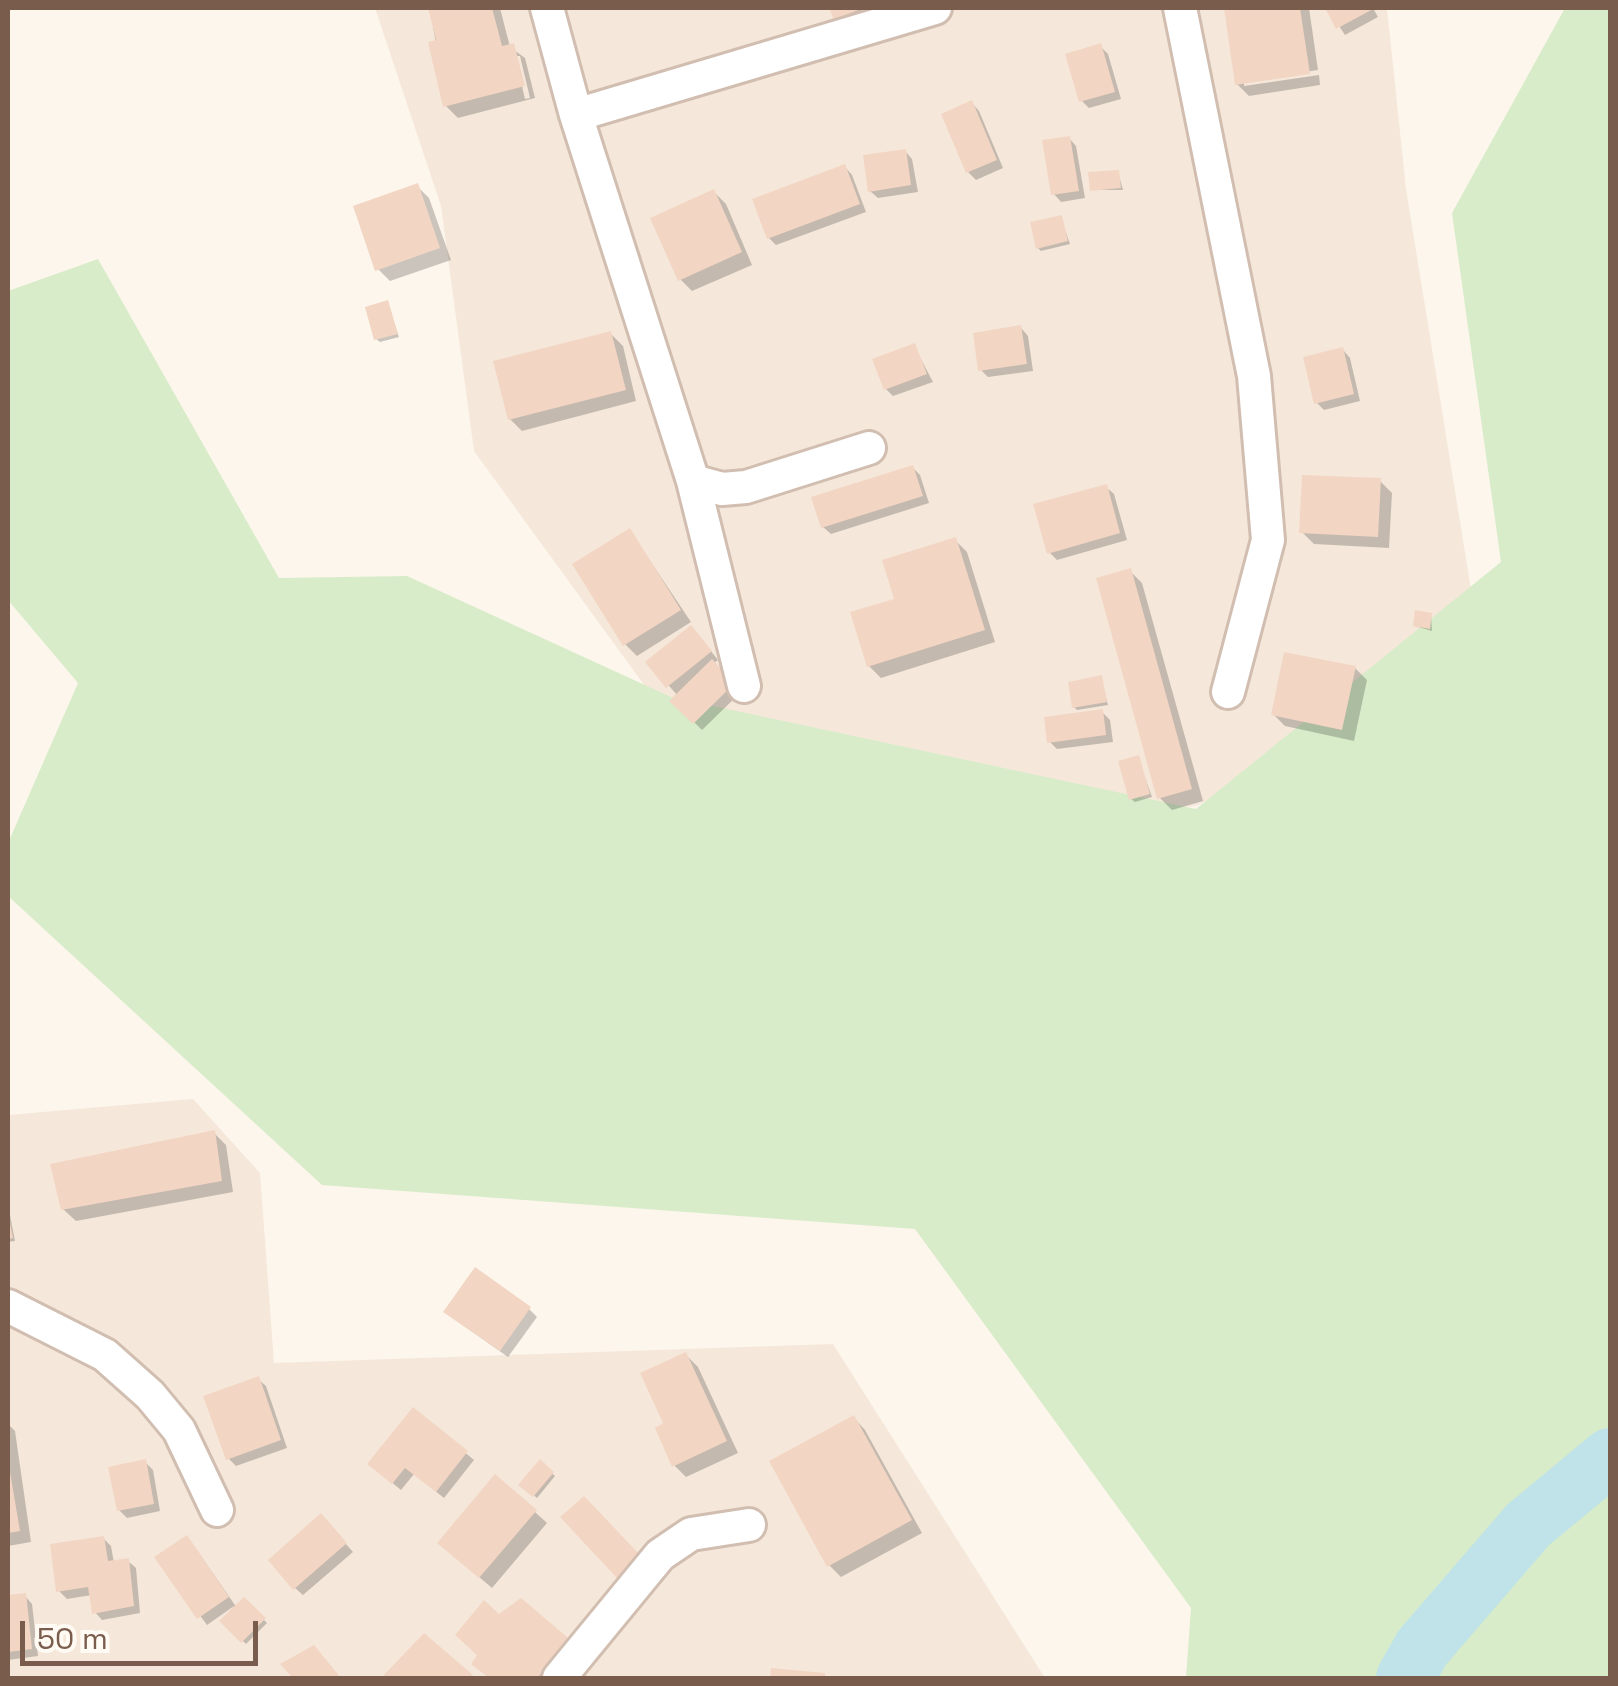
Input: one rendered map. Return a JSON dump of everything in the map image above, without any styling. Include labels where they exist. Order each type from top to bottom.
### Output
[{"type":"street","points":[[548,8],[576,116],[693,481],[744,686]]},
{"type":"street","points":[[576,116],[936,8]]},
{"type":"street","points":[[1180,8],[1254,376],[1268,540],[1228,692]]},
{"type":"street","points":[[693,481],[722,489],[746,487],[869,448]]},
{"type":"street","points":[[8,1306],[105,1355],[150,1395],[179,1430],[216,1510]]},
{"type":"street","points":[[560,1678],[660,1555],[692,1534],[749,1524]]},
{"type":"shaded area","points":[[375,8],[1387,8],[1406,189],[1475,614],[1343,733],[1196,806],[1110,813],[679,733],[474,451],[441,206]]},
{"type":"shaded area","points":[[193,1099],[260,1173],[274,1363],[833,1344],[1045,1678],[8,1678],[8,1115]]},
{"type":"green space","points":[[1565,8],[1610,8],[1610,1678],[1186,1678],[1191,1608],[915,1229],[322,1185],[8,896],[8,843],[78,683],[8,600],[8,291],[98,259],[279,578],[407,576],[671,697],[1196,809],[1501,562],[1452,213]]},
{"type":"building","points":[[428,8],[492,8],[502,46],[514,43],[525,86],[443,107],[428,42],[436,40]]},
{"type":"building","points":[[829,8],[863,8],[834,20]]},
{"type":"building","points":[[1224,8],[1300,8],[1310,74],[1235,85]]},
{"type":"building","points":[[1325,8],[1375,8],[1336,29]]},
{"type":"building","points":[[1101,43],[1115,92],[1079,102],[1065,54]]},
{"type":"building","points":[[972,100],[997,160],[966,173],[941,114]]},
{"type":"building","points":[[1070,136],[1079,191],[1051,195],[1042,140]]},
{"type":"building","points":[[906,149],[911,185],[868,192],[863,155]]},
{"type":"building","points":[[845,164],[860,204],[767,239],[752,199]]},
{"type":"building","points":[[1119,170],[1121,188],[1090,191],[1088,172]]},
{"type":"building","points":[[418,183],[440,248],[375,271],[353,206]]},
{"type":"building","points":[[714,189],[742,252],[678,281],[650,218]]},
{"type":"building","points":[[1062,215],[1068,241],[1036,249],[1030,222]]},
{"type":"building","points":[[388,300],[398,334],[374,340],[365,307]]},
{"type":"building","points":[[1021,325],[1027,364],[978,371],[973,333]]},
{"type":"building","points":[[611,331],[626,390],[508,420],[493,361]]},
{"type":"building","points":[[915,343],[927,374],[884,390],[872,359]]},
{"type":"building","points":[[1343,347],[1354,394],[1314,404],[1303,357]]},
{"type":"building","points":[[913,465],[923,496],[821,528],[811,497]]},
{"type":"building","points":[[1302,475],[1381,478],[1378,537],[1299,533]]},
{"type":"building","points":[[1107,484],[1120,533],[1047,554],[1033,504]]},
{"type":"building","points":[[630,528],[681,610],[623,646],[572,564]]},
{"type":"building","points":[[956,537],[985,630],[867,667],[850,612],[894,599],[882,560]]},
{"type":"building","points":[[1131,568],[1192,789],[1157,799],[1096,578]]},
{"type":"building","points":[[1415,610],[1432,613],[1430,629],[1413,626]]},
{"type":"building","points":[[691,625],[712,651],[666,688],[645,662]]},
{"type":"building","points":[[1284,652],[1356,666],[1342,730],[1271,715]]},
{"type":"building","points":[[712,659],[735,683],[693,724],[669,701]]},
{"type":"building","points":[[1102,675],[1107,702],[1072,708],[1068,682]]},
{"type":"building","points":[[1103,709],[1106,735],[1047,743],[1044,717]]},
{"type":"building","points":[[1139,755],[1150,794],[1129,800],[1118,761]]},
{"type":"building","points":[[215,1130],[222,1181],[61,1210],[50,1164]]},
{"type":"building","points":[[475,1267],[531,1307],[500,1351],[443,1312]]},
{"type":"building","points":[[686,1352],[727,1441],[672,1467],[655,1428],[663,1423],[640,1373]]},
{"type":"building","points":[[259,1376],[281,1440],[226,1460],[203,1396]]},
{"type":"building","points":[[413,1407],[468,1451],[436,1492],[405,1468],[392,1484],[367,1464]]},
{"type":"building","points":[[854,1415],[912,1520],[827,1567],[769,1461]]},
{"type":"building","points":[[146,1459],[154,1504],[117,1511],[108,1467]]},
{"type":"building","points":[[540,1459],[554,1472],[533,1497],[518,1485]]},
{"type":"building","points":[[8,1460],[20,1531],[8,1533]]},
{"type":"building","points":[[495,1474],[537,1510],[479,1578],[437,1543]]},
{"type":"building","points":[[584,1496],[641,1556],[617,1578],[560,1517]]},
{"type":"building","points":[[321,1513],[347,1543],[293,1590],[268,1560]]},
{"type":"building","points":[[187,1535],[229,1597],[197,1619],[154,1557]]},
{"type":"building","points":[[104,1536],[108,1561],[129,1558],[134,1606],[92,1614],[88,1587],[56,1592],[50,1544]]},
{"type":"building","points":[[26,1593],[32,1649],[8,1652],[8,1595]]},
{"type":"building","points":[[244,1597],[266,1618],[241,1643],[219,1621]]},
{"type":"building","points":[[521,1598],[573,1642],[537,1678],[489,1678],[471,1664],[477,1655],[455,1635],[484,1600],[499,1614]]},
{"type":"building","points":[[424,1633],[473,1675],[381,1678]]},
{"type":"building","points":[[314,1645],[341,1678],[289,1678],[280,1664]]},
{"type":"building","points":[[771,1668],[825,1673],[825,1678],[770,1678]]},
{"type":"waterway","points":[[1405,1678],[1422,1648],[1528,1525],[1610,1457]]}]
